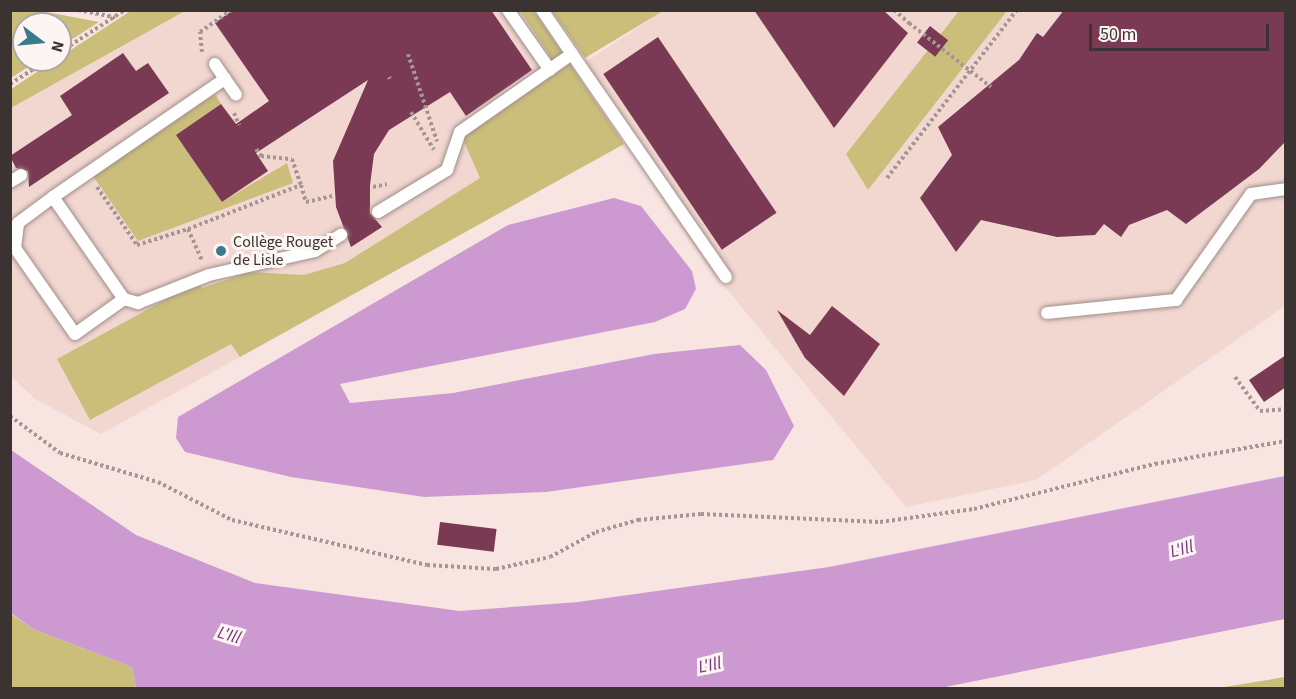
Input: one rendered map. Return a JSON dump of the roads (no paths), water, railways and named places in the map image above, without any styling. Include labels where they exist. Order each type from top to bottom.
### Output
[{"type":"lane","points":[[508,10],[550,70]]},
{"type":"lane","points":[[542,10],[726,277]]},
{"type":"lane","points":[[378,212],[447,170],[460,132],[572,54]]},
{"type":"lane","points":[[215,64],[236,95]]},
{"type":"lane","points":[[124,299],[75,334],[15,248],[14,220],[88,174],[225,79]]},
{"type":"lane","points":[[1047,313],[1176,300],[1251,194],[1286,189]]},
{"type":"lane","points":[[53,197],[124,299],[138,303],[209,275],[315,251],[341,235]]},
{"type":"water","points":[[614,198],[641,206],[692,271],[696,289],[685,309],[655,322],[340,384],[350,403],[453,393],[654,354],[740,345],[766,370],[794,426],[773,460],[546,492],[424,497],[291,477],[185,452],[176,438],[178,417],[508,225]]},
{"type":"water","name":"L'Ill","points":[[11,450],[136,535],[255,583],[460,611],[578,602],[829,567],[1285,476],[1285,619],[940,688],[136,688],[132,667],[33,629],[11,613]]},
{"type":"place","name":"Collège Rouget de Lisle","points":[[221,251]]}]
